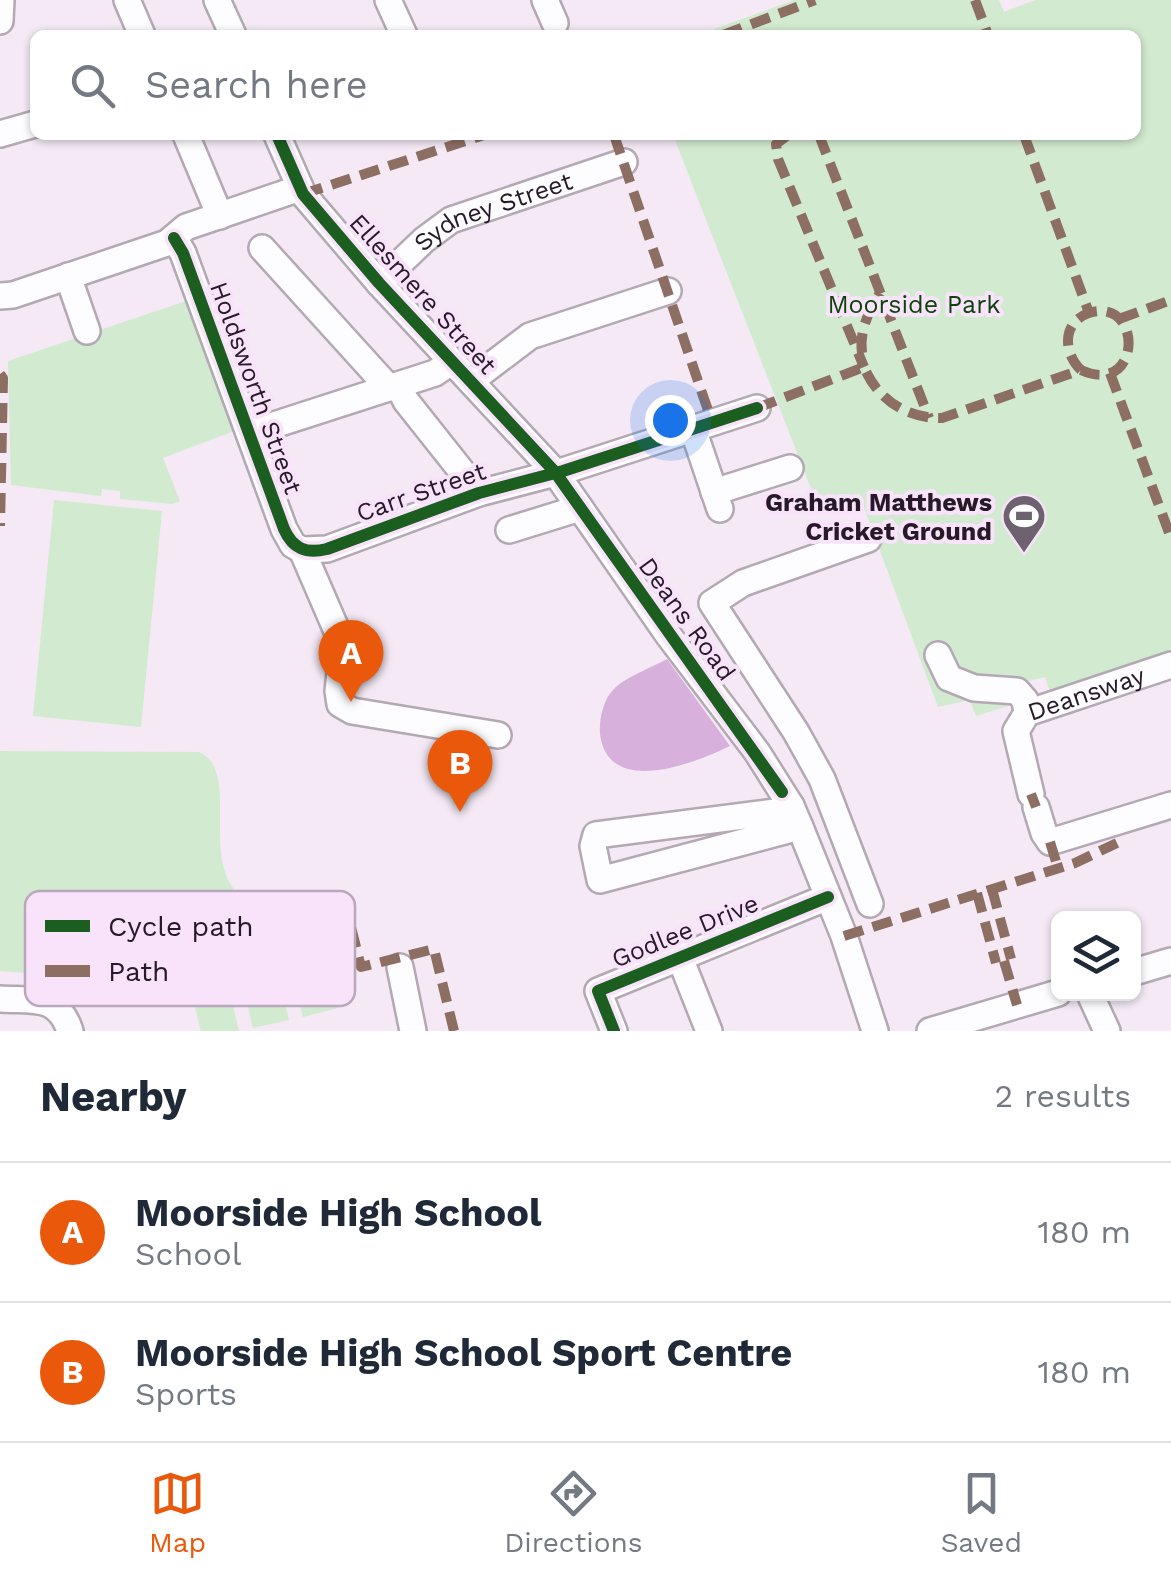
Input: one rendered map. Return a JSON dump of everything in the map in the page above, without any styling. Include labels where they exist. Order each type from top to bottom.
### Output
[{"type":"street","points":[[0,0],[0,21]]},
{"type":"street","points":[[127,0],[140,30]]},
{"type":"street","points":[[388,0],[402,30]]},
{"type":"street","points":[[221,1],[231,30]]},
{"type":"street","points":[[0,134],[30,125]]},
{"type":"street","points":[[188,140],[220,216]]},
{"type":"street","name":"Ellesmere Street","points":[[279,140],[300,188],[378,284],[472,380],[567,489]]},
{"type":"street","name":"Sydney Street","points":[[378,284],[451,220],[624,162]]},
{"type":"street","points":[[0,296],[167,243],[186,227],[300,188]]},
{"type":"street","name":"Holdsworth Street","points":[[174,238],[183,253],[284,529],[293,545],[302,550],[343,645],[340,704],[470,743],[498,734]]},
{"type":"street","points":[[262,248],[394,386],[480,494]]},
{"type":"street","points":[[68,276],[87,331]]},
{"type":"street","points":[[472,380],[530,336],[668,291]]},
{"type":"street","points":[[248,432],[435,373],[452,361]]},
{"type":"street","points":[[509,530],[567,489],[692,429],[757,408]]},
{"type":"street","points":[[692,429],[717,500],[746,482],[790,468]]},
{"type":"street","name":"Carr Street","points":[[302,550],[327,549],[480,494],[567,489]]},
{"type":"street","name":"Deans Road","points":[[567,489],[791,808],[875,1031]]},
{"type":"street","points":[[868,539],[742,583],[712,603],[822,779],[870,904]]},
{"type":"street","points":[[938,655],[949,678],[984,690],[1017,691],[1025,700],[1027,713]]},
{"type":"street","name":"Deansway","points":[[1171,665],[1027,713],[1016,731],[1034,801],[1050,842],[1171,806]]},
{"type":"street","points":[[791,808],[600,880],[593,846],[596,835],[791,808]]},
{"type":"street","name":"Godlee Drive","points":[[614,1031],[598,992],[828,898]]},
{"type":"street","points":[[680,958],[708,1031]]},
{"type":"street","points":[[1141,970],[1171,961]]},
{"type":"street","points":[[400,967],[413,1031]]},
{"type":"street","points":[[930,1031],[1051,995]]},
{"type":"street","points":[[0,1000],[25,1002]]},
{"type":"street","points":[[1093,1001],[1106,1031]]},
{"type":"street","points":[[55,1006],[64,1014],[70,1031]]},
{"type":"green space","name":"Moorside Park","points":[[794,0],[999,0],[1004,12],[1035,0],[1171,0],[1171,656],[1054,692],[1045,677],[1016,684],[1021,702],[976,716],[970,700],[938,707],[859,494],[819,509],[675,140],[1141,140],[1141,30],[712,30]]},
{"type":"green space","points":[[186,301],[234,431],[163,458],[180,501],[172,504],[120,499],[120,491],[102,489],[101,496],[11,485],[8,361]]},
{"type":"green space","points":[[54,500],[162,511],[141,727],[33,716]]},
{"type":"green space","points":[[0,751],[199,752],[211,762],[218,778],[222,861],[237,891],[25,891],[25,973],[0,971]]},
{"type":"green space","points":[[195,1006],[233,1006],[239,1031],[201,1031]]},
{"type":"green space","points":[[248,1006],[285,1006],[289,1020],[253,1028]]},
{"type":"green space","points":[[300,1006],[338,1006],[338,1008],[303,1017]]},
{"type":"shaded area","points":[[667,659],[730,746],[676,767],[635,770],[619,765],[606,754],[600,734],[607,699],[624,681]]},
{"type":"marked path","points":[[736,30],[815,0]]},
{"type":"marked path","points":[[975,0],[986,30]]},
{"type":"marked path","points":[[303,194],[469,140]]},
{"type":"marked path","points":[[616,140],[712,422]]},
{"type":"marked path","points":[[781,140],[776,144],[778,159],[864,367]]},
{"type":"marked path","points":[[821,140],[929,418]]},
{"type":"marked path","points":[[1026,140],[1089,313]]},
{"type":"marked path","points":[[862,353],[866,321],[880,293]]},
{"type":"marked path","points":[[1119,319],[1171,300]]},
{"type":"marked path","points":[[757,408],[864,367],[877,389],[895,405],[917,415],[942,418],[1081,370],[1101,375],[1116,371],[1125,360],[1128,346],[1127,331],[1120,319],[1107,312],[1089,313],[1074,323],[1069,347],[1081,370]]},
{"type":"marked path","points":[[1110,373],[1171,538]]},
{"type":"marked path","points":[[0,374],[0,526]]},
{"type":"marked path","points":[[1031,794],[1036,807]]},
{"type":"marked path","points":[[1050,842],[1058,868]]},
{"type":"marked path","points":[[844,936],[1075,863],[1117,843]]},
{"type":"marked path","points":[[992,889],[1011,959]]},
{"type":"marked path","points":[[977,893],[996,963]]},
{"type":"marked path","points":[[355,943],[361,967],[434,949],[454,1031]]},
{"type":"marked path","points":[[1004,961],[1017,1005]]},
{"type":"cycle path","points":[[279,140],[303,194],[379,283],[555,472],[782,792]]},
{"type":"cycle path","points":[[174,238],[183,253],[284,529],[296,545],[307,550],[327,549],[479,493],[563,471],[757,408]]},
{"type":"cycle path","points":[[614,1031],[598,991],[828,897]]},
{"type":"place","name":"Graham Matthews Cricket Ground","points":[[1024,554]]},
{"type":"place","name":"Moorside High School","points":[[351,702]]},
{"type":"place","name":"Moorside High School Sport Centre","points":[[460,812]]}]
